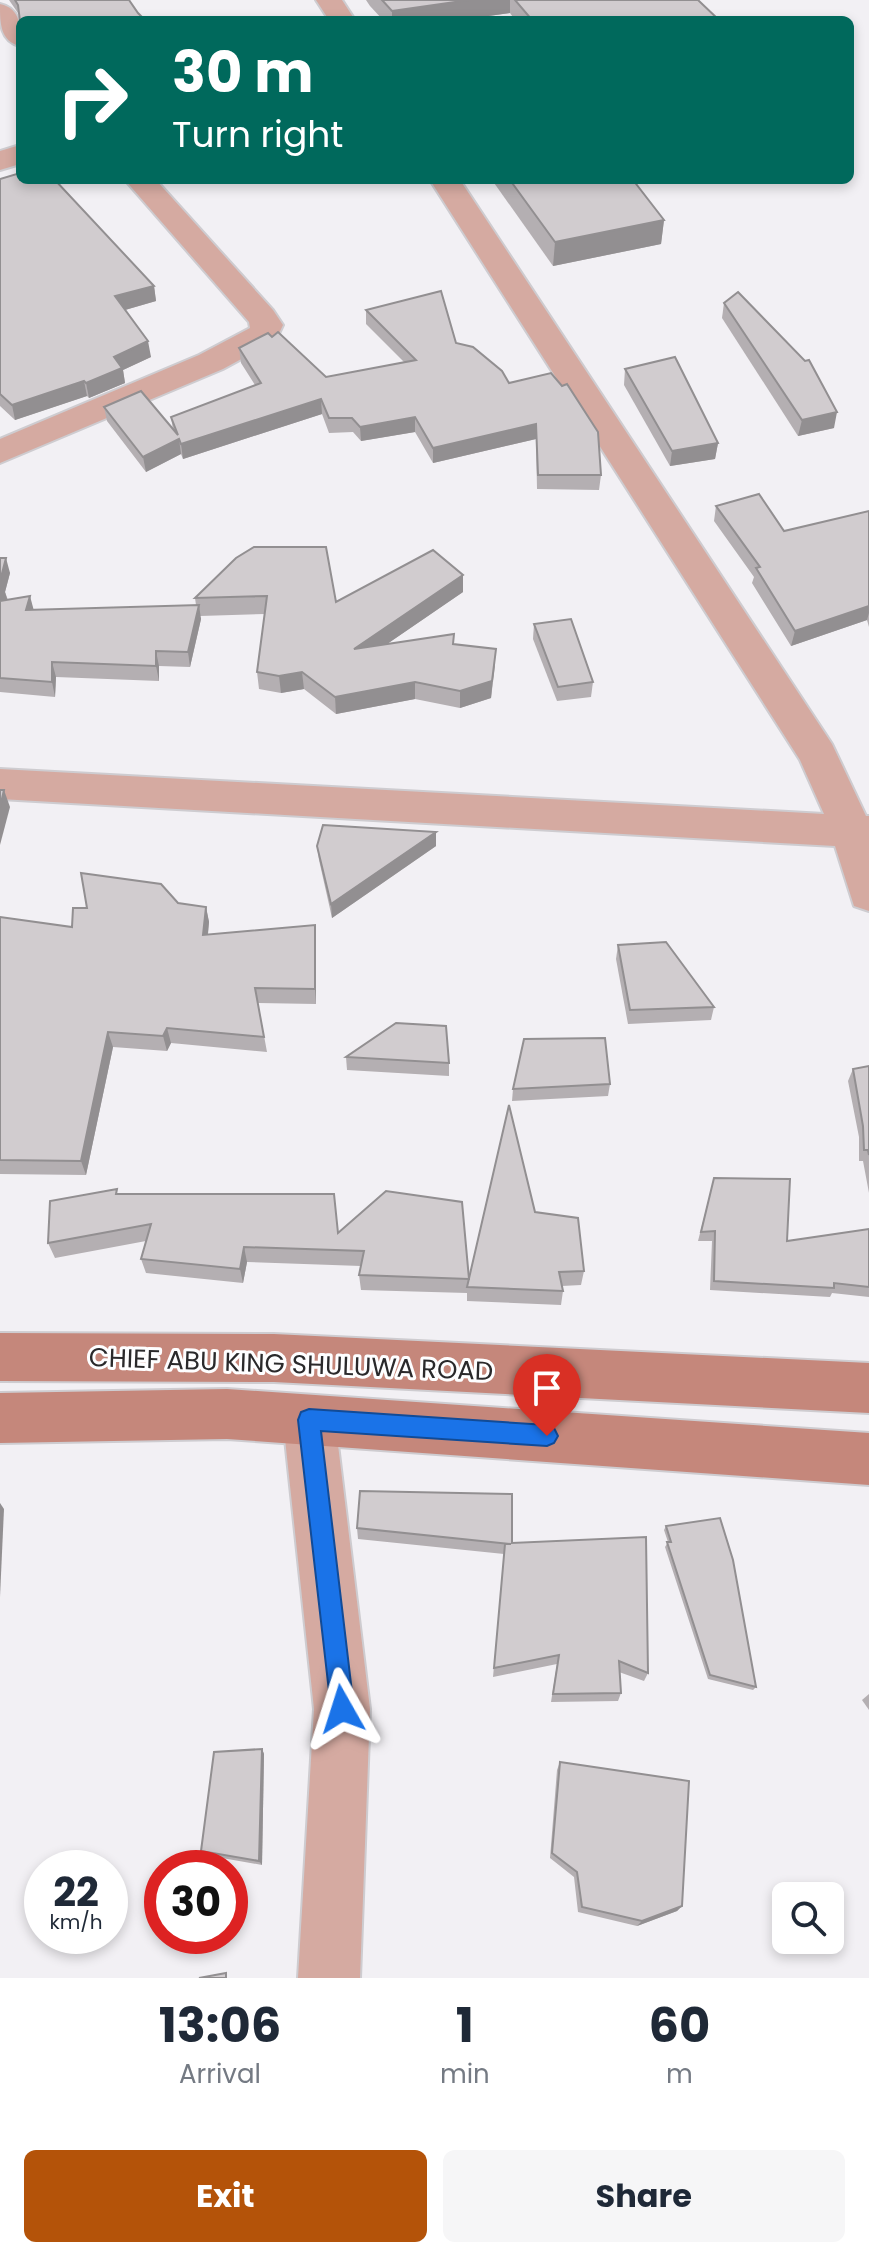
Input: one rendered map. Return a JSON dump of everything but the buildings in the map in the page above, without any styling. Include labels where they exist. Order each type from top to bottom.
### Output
[{"type":"street","points":[[0,12],[16,33]]},
{"type":"street","points":[[0,452],[211,362],[265,333],[267,325],[262,317],[144,184]]},
{"type":"street","points":[[448,184],[818,755],[860,832],[869,894]]},
{"type":"street","points":[[0,784],[860,832]]},
{"type":"street","name":"CHIEF ABU KING SHULUWA ROAD","points":[[0,1357],[274,1358],[869,1388]]},
{"type":"street","points":[[0,1418],[227,1414],[869,1459]]},
{"type":"street","points":[[309,1420],[342,1709],[329,1978]]},
{"type":"route","points":[[342,1709],[309,1420],[547,1436]]}]
